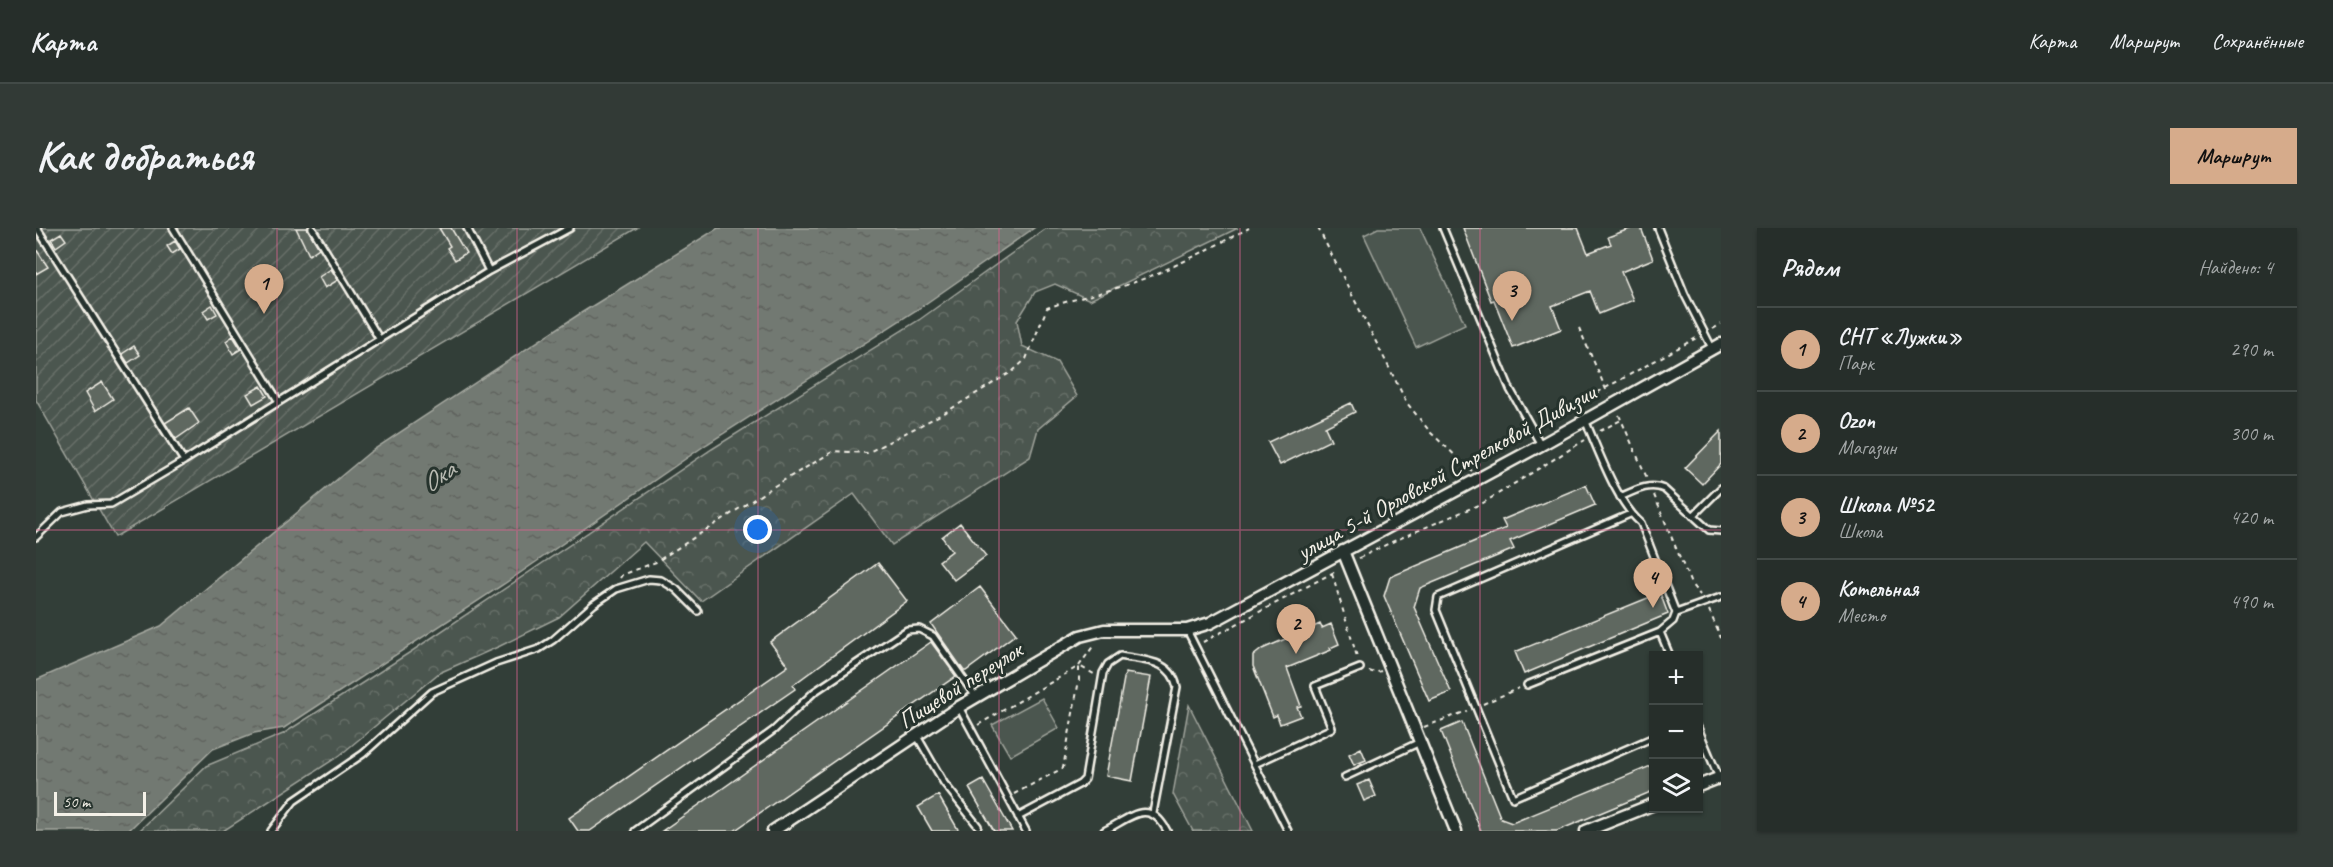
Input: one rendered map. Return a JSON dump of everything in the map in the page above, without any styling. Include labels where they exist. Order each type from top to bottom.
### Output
[{"type":"street","name":"улица 5-й Орловской Стрелковой Дивизии","points":[[1187,630],[1210,624],[1239,609],[1541,445],[1583,417],[1717,346]]},
{"type":"street","points":[[1343,551],[1456,831]]},
{"type":"street","name":"Пищевой переулок","points":[[773,831],[959,707],[1080,636],[1092,632],[1187,630]]},
{"type":"street","points":[[1703,784],[1720,777]]},
{"type":"street","points":[[1586,831],[1649,806]]},
{"type":"lane","points":[[37,228],[184,461]]},
{"type":"lane","points":[[173,228],[279,402]]},
{"type":"lane","points":[[312,228],[380,340]]},
{"type":"lane","points":[[467,228],[489,271]]},
{"type":"lane","points":[[36,537],[62,512],[88,505],[111,504],[489,271],[570,228]]},
{"type":"lane","points":[[1443,228],[1510,389],[1541,445]]},
{"type":"lane","points":[[1658,228],[1685,295],[1705,334],[1717,346]]},
{"type":"lane","points":[[1527,685],[1660,632],[1673,621],[1676,613],[1641,523],[1630,514],[1620,497],[1583,417]]},
{"type":"lane","points":[[1620,497],[1650,486],[1658,486],[1665,489],[1709,530],[1721,531]]},
{"type":"lane","points":[[1693,516],[1721,488]]},
{"type":"lane","points":[[1630,514],[1438,597],[1436,610],[1513,798],[1649,738]]},
{"type":"lane","points":[[271,831],[294,801],[363,754],[432,692],[496,663],[539,649],[616,589],[649,579],[660,580],[676,589],[698,611]]},
{"type":"lane","points":[[1676,613],[1721,597]]},
{"type":"lane","points":[[635,831],[774,730],[814,692],[907,630],[919,629],[933,636],[976,697]]},
{"type":"lane","points":[[1187,630],[1288,831]]},
{"type":"lane","points":[[1660,632],[1668,651]]},
{"type":"lane","points":[[1018,817],[1080,784],[1085,778],[1102,679],[1108,664],[1120,656],[1163,665],[1175,676],[1177,687],[1153,813]]},
{"type":"lane","points":[[1255,764],[1332,728],[1315,687],[1360,668]]},
{"type":"lane","points":[[959,707],[1026,831]]},
{"type":"lane","points":[[917,736],[944,783],[978,826]]},
{"type":"lane","points":[[1703,739],[1720,777]]},
{"type":"lane","points":[[1344,777],[1421,742]]},
{"type":"lane","points":[[1104,831],[1143,811],[1153,813],[1163,822],[1167,831]]},
{"type":"path","points":[[616,589],[622,575],[656,562],[776,485],[834,451],[867,453],[946,412],[1013,371],[1026,359],[1047,308],[1131,284],[1202,253],[1249,228]]},
{"type":"path","points":[[1318,228],[1407,403],[1431,433],[1472,471],[1481,466]]},
{"type":"path","points":[[1583,417],[1580,402],[1721,324]]},
{"type":"path","points":[[1332,574],[1360,668]]},
{"type":"path","points":[[1008,797],[1063,768],[1079,680],[1079,666],[1102,679]]},
{"type":"green space","points":[[36,228],[637,228],[115,537],[36,400]]},
{"type":"green space","points":[[1047,228],[1238,228],[1090,300],[1055,284],[1035,292],[1017,321],[1022,346],[1057,362],[1077,396],[1038,429],[1030,457],[892,545],[854,494],[701,601],[644,542],[559,617],[439,673],[339,756],[223,831],[139,831],[206,766],[283,734],[412,651],[712,449],[919,320]]},
{"type":"green space","points":[[1378,228],[1420,228],[1465,324],[1416,347],[1364,235]]},
{"type":"green space","points":[[1042,698],[1059,728],[1010,756],[992,725]]},
{"type":"green space","points":[[1189,705],[1253,831],[1193,831],[1173,794]]},
{"type":"water","name":"Ока","points":[[718,228],[1034,228],[918,309],[707,444],[504,584],[284,728],[254,733],[213,749],[128,831],[36,831],[36,680],[161,626],[370,452],[581,313]]},
{"type":"building","points":[[296,228],[307,228],[319,248],[309,255]]},
{"type":"building","points":[[439,228],[451,228],[466,253],[455,260]]},
{"type":"building","points":[[1463,228],[1578,228],[1588,253],[1611,244],[1608,237],[1632,228],[1641,228],[1653,259],[1621,272],[1633,300],[1599,314],[1590,291],[1552,306],[1561,329],[1513,348],[1494,300],[1491,301]]},
{"type":"building","points":[[61,233],[66,240],[56,247],[51,239]]},
{"type":"building","points":[[175,241],[180,249],[172,254],[167,246]]},
{"type":"building","points":[[36,249],[48,267],[36,274]]},
{"type":"building","points":[[331,269],[338,280],[325,288],[319,277]]},
{"type":"building","points":[[212,305],[217,314],[208,319],[203,311]]},
{"type":"building","points":[[233,336],[241,349],[233,354],[226,341]]},
{"type":"building","points":[[134,346],[140,355],[128,363],[122,354]]},
{"type":"building","points":[[102,382],[113,399],[95,411],[85,393]]},
{"type":"building","points":[[261,386],[267,396],[253,404],[247,394]]},
{"type":"building","points":[[1351,403],[1355,412],[1325,427],[1331,440],[1280,465],[1268,442]]},
{"type":"building","points":[[189,408],[199,423],[176,439],[165,423]]},
{"type":"building","points":[[1721,431],[1721,464],[1702,484],[1685,468]]},
{"type":"building","points":[[1586,485],[1595,505],[1510,541],[1514,549],[1420,588],[1414,607],[1451,692],[1429,701],[1384,596],[1390,577],[1506,528],[1502,520]]},
{"type":"building","points":[[960,523],[986,556],[954,580],[939,561],[952,551],[942,537]]},
{"type":"building","points":[[878,563],[907,601],[793,685],[795,689],[590,831],[578,831],[569,818],[788,666],[770,642]]},
{"type":"building","points":[[980,587],[1016,634],[964,671],[931,624]]},
{"type":"building","points":[[1660,593],[1668,614],[1524,674],[1515,652]]},
{"type":"building","points":[[1320,624],[1322,628],[1331,624],[1339,644],[1330,648],[1331,650],[1287,668],[1301,706],[1297,707],[1301,716],[1280,724],[1277,715],[1273,717],[1253,666],[1253,656],[1262,649]]},
{"type":"building","points":[[931,642],[956,676],[734,831],[662,831]]},
{"type":"building","points":[[1125,673],[1151,677],[1132,781],[1106,776]]},
{"type":"building","points":[[1462,722],[1501,819],[1512,823],[1649,767],[1649,793],[1557,831],[1481,831],[1441,731]]},
{"type":"building","points":[[1361,748],[1366,760],[1354,765],[1349,754]]},
{"type":"building","points":[[983,780],[1012,831],[994,831],[969,788]]},
{"type":"building","points":[[1369,780],[1376,796],[1364,801],[1357,785]]},
{"type":"building","points":[[938,795],[959,831],[932,831],[918,807]]},
{"type":"place","name":"СНТ «Лужки»","points":[[264,314]]},
{"type":"place","name":"Школа №52","points":[[1512,321]]},
{"type":"place","name":"Котельная","points":[[1653,608]]},
{"type":"place","name":"Ozon","points":[[1296,654]]}]
